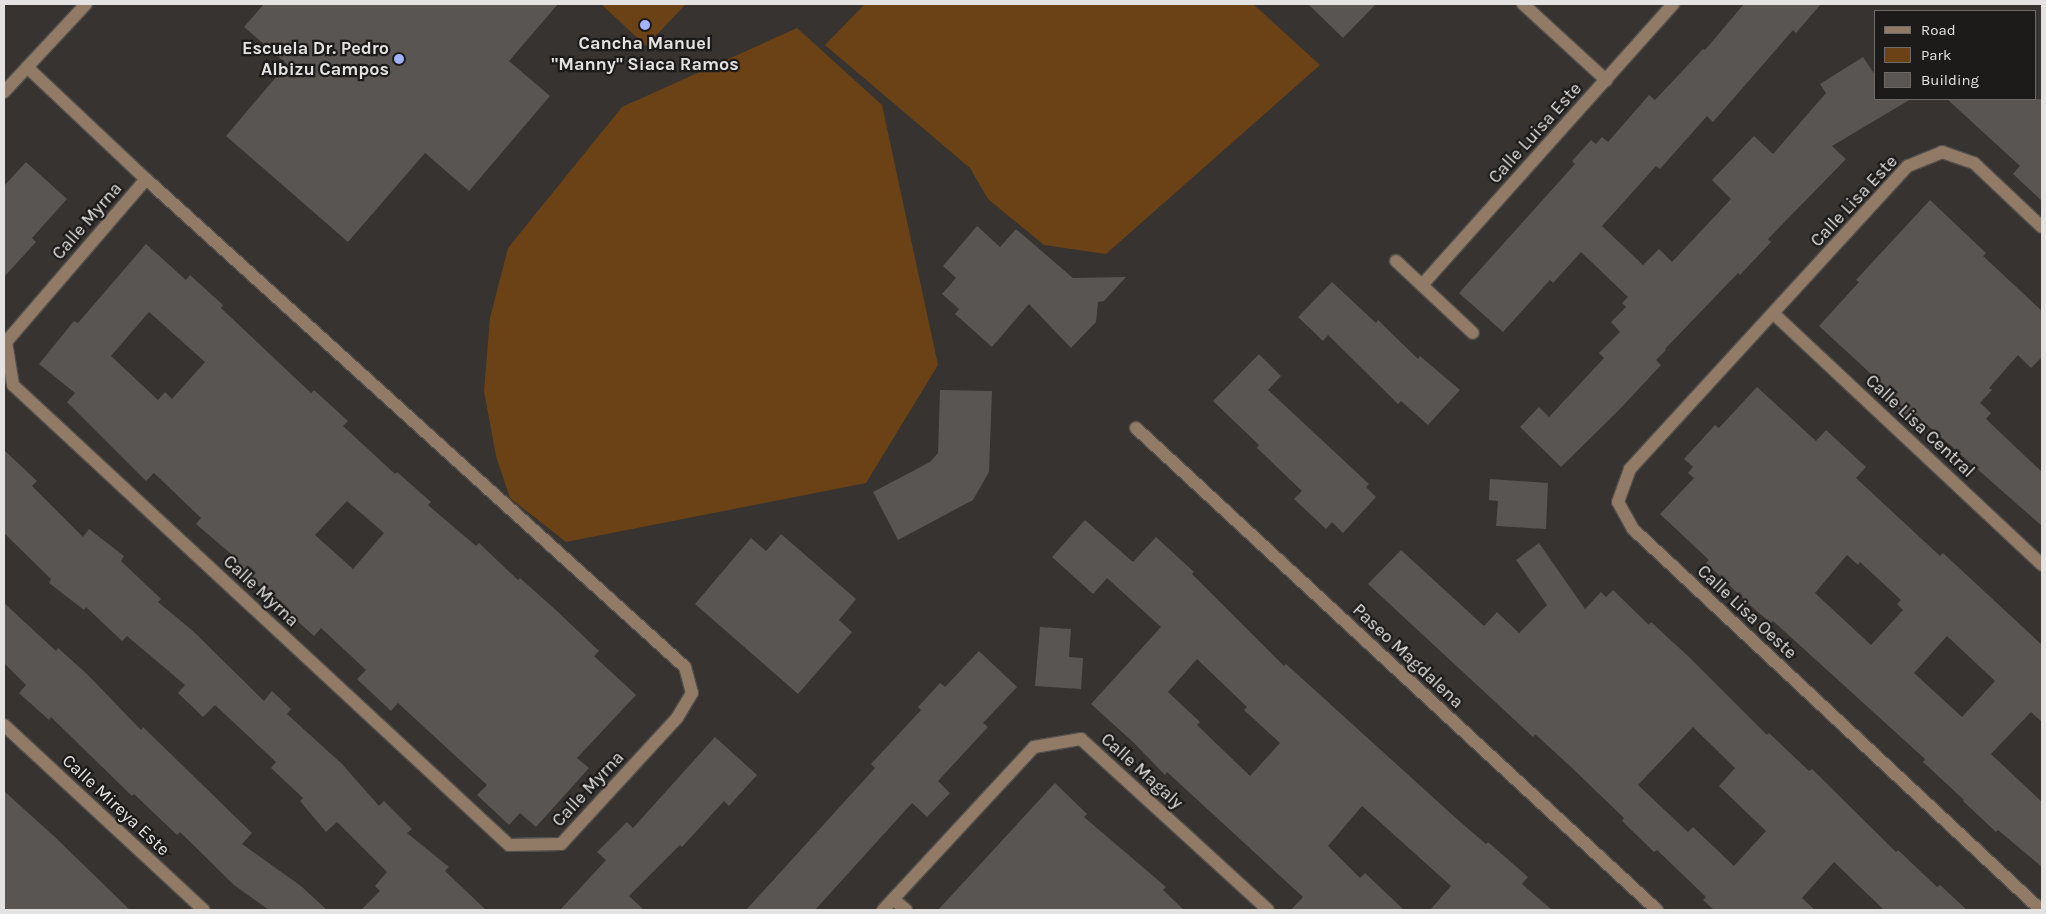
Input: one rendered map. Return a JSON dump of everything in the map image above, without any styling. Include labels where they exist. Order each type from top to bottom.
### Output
[{"type":"street","points":[[4,92],[86,4]]},
{"type":"street","points":[[1523,4],[1606,80]]},
{"type":"street","name":"Calle Luisa Este","points":[[1422,285],[1673,4]]},
{"type":"street","name":"Calle Myrna","points":[[27,67],[146,179],[685,667],[692,693],[678,718],[561,844],[509,845],[12,385],[6,342],[146,179]]},
{"type":"street","name":"Calle Lisa Este","points":[[1774,314],[1908,166],[1942,152],[1974,163],[2042,227]]},
{"type":"street","points":[[1396,261],[1473,333]]},
{"type":"street","name":"Calle Lisa Central","points":[[1774,314],[2042,565]]},
{"type":"street","name":"Calle Lisa Oeste","points":[[1774,314],[1630,468],[1618,502],[1633,529],[2040,910]]},
{"type":"street","name":"Paseo Magdalena","points":[[1136,428],[1657,910]]},
{"type":"street","name":"Calle Mireya Este","points":[[4,725],[204,910]]},
{"type":"street","name":"Calle Magaly","points":[[883,910],[1034,747],[1081,739],[1268,910]]},
{"type":"street","points":[[893,898],[906,910]]},
{"type":"green space","name":"Cancha Manuel \"Manny\" Siaca Ramos","points":[[601,4],[686,4],[646,46]]},
{"type":"green space","points":[[865,4],[1253,4],[1320,65],[1106,254],[1044,245],[988,199],[970,168],[825,45]]},
{"type":"green space","points":[[797,28],[882,105],[938,365],[866,483],[566,542],[510,498],[496,456],[484,391],[490,318],[508,248],[622,107]]},
{"type":"building","points":[[264,4],[558,4],[509,61],[550,96],[469,191],[425,153],[348,242],[226,136],[287,64],[244,27]]},
{"type":"building","points":[[1308,4],[1376,4],[1343,38]]},
{"type":"building","points":[[1744,4],[1821,4],[1796,33],[1793,30],[1713,122],[1707,116],[1660,169],[1656,166],[1602,226],[1643,265],[1659,249],[1672,262],[1731,199],[1712,180],[1754,136],[1773,154],[1826,93],[1820,84],[1863,57],[1874,74],[1874,100],[1909,100],[1832,146],[1846,159],[1768,239],[1771,242],[1740,275],[1738,273],[1665,349],[1656,360],[1661,365],[1619,410],[1561,467],[1520,427],[1539,407],[1549,417],[1604,358],[1599,353],[1620,332],[1611,322],[1626,307],[1622,303],[1628,297],[1581,252],[1553,283],[1550,280],[1503,332],[1459,293],[1575,164],[1572,161],[1591,140],[1596,144],[1602,137],[1608,142],[1649,95],[1655,100],[1703,49],[1705,50]]},
{"type":"building","points":[[2042,99],[2042,201],[2013,174],[2020,166],[1948,100]]},
{"type":"building","points":[[26,162],[67,199],[32,238],[36,242],[4,277],[4,186]]},
{"type":"building","points":[[1930,200],[1986,253],[1983,256],[2042,311],[2042,357],[2031,368],[2018,355],[1989,388],[1992,390],[1980,403],[1991,413],[1986,419],[2042,472],[2042,526],[1917,416],[1912,422],[1877,389],[1882,384],[1819,326],[1859,282],[1856,280]]},
{"type":"building","points":[[977,226],[1000,247],[1016,229],[1073,278],[1126,277],[1104,301],[1098,302],[1096,322],[1071,348],[1029,304],[992,347],[955,314],[959,309],[942,294],[956,278],[943,266]]},
{"type":"building","points":[[146,244],[186,280],[190,275],[223,305],[221,308],[311,393],[314,390],[348,421],[343,426],[395,474],[397,472],[431,502],[428,505],[476,546],[479,543],[518,580],[520,578],[599,651],[594,656],[636,695],[577,758],[589,768],[536,827],[520,813],[509,825],[477,795],[487,785],[398,703],[391,711],[357,679],[366,670],[321,628],[314,636],[233,563],[237,559],[196,524],[201,518],[154,473],[146,481],[67,402],[75,393],[39,364],[74,321],[78,323]],"holes":[[[149,312],[205,362],[172,399],[165,392],[158,400],[111,356]],[[347,501],[384,533],[353,569],[315,535]]]},
{"type":"building","points":[[1332,282],[1376,323],[1378,320],[1418,359],[1420,356],[1460,390],[1428,425],[1401,401],[1398,404],[1328,335],[1323,341],[1298,317]]},
{"type":"building","points":[[1259,354],[1281,376],[1268,390],[1369,484],[1366,487],[1376,497],[1343,533],[1332,522],[1326,529],[1294,499],[1302,491],[1257,448],[1259,445],[1213,401]]},
{"type":"building","points":[[1757,387],[1816,441],[1826,430],[1866,467],[1856,478],[1940,556],[1943,553],[2042,645],[2042,722],[2031,712],[1991,754],[2042,802],[2042,867],[1998,830],[1996,832],[1923,762],[1925,759],[1773,621],[1771,623],[1752,607],[1706,563],[1709,560],[1660,514],[1694,478],[1688,473],[1693,467],[1684,459],[1715,425],[1719,428]],"holes":[[[1847,555],[1858,565],[1860,562],[1901,600],[1897,604],[1903,610],[1871,645],[1815,593]],[[1947,636],[1995,681],[1962,717],[1914,673]]]},
{"type":"building","points":[[940,390],[992,391],[989,472],[973,500],[898,540],[873,492],[930,462],[938,453]]},
{"type":"building","points":[[4,450],[37,481],[32,486],[83,537],[89,529],[124,556],[121,561],[161,599],[158,602],[193,631],[264,701],[272,691],[291,709],[287,714],[342,764],[379,806],[384,801],[412,829],[407,833],[449,867],[445,871],[486,910],[361,910],[380,891],[375,886],[387,872],[337,822],[326,832],[300,801],[303,798],[271,768],[276,762],[215,705],[203,717],[178,693],[185,685],[127,636],[122,641],[86,607],[84,610],[49,583],[51,579],[4,533]]},
{"type":"building","points":[[1490,479],[1548,483],[1546,529],[1496,526],[1498,501],[1489,500]]},
{"type":"building","points":[[1085,520],[1133,562],[1156,537],[1194,572],[1192,574],[1284,666],[1286,664],[1458,820],[1486,844],[1488,842],[1528,877],[1522,884],[1552,910],[1430,910],[1451,886],[1362,806],[1328,846],[1360,878],[1365,873],[1404,910],[1291,910],[1303,897],[1167,772],[1165,775],[1133,742],[1091,704],[1161,627],[1107,578],[1093,594],[1052,557]],"holes":[[[1197,659],[1247,707],[1244,710],[1280,743],[1250,776],[1197,725],[1200,722],[1168,692]]]},
{"type":"building","points":[[781,534],[856,599],[839,620],[852,632],[798,694],[695,604],[751,538],[766,551]]},
{"type":"building","points":[[1539,543],[1585,609],[1601,592],[1606,597],[1613,590],[1649,625],[1651,622],[1689,657],[1767,735],[1769,733],[1809,771],[1812,769],[1896,852],[1898,850],[1937,887],[1940,885],[1967,910],[1884,910],[1834,862],[1802,898],[1815,910],[1714,910],[1703,900],[1706,897],[1657,850],[1654,852],[1622,821],[1624,818],[1571,767],[1535,734],[1533,737],[1368,584],[1401,550],[1484,626],[1497,612],[1519,633],[1547,605],[1516,560]],"holes":[[[1693,727],[1735,768],[1719,786],[1766,831],[1734,866],[1693,827],[1688,832],[1638,785]]]},
{"type":"building","points":[[4,603],[56,651],[58,648],[88,675],[141,730],[143,727],[252,833],[242,844],[301,886],[327,910],[269,910],[234,885],[180,832],[177,835],[134,794],[132,796],[51,717],[49,720],[19,693],[26,685],[4,663]]},
{"type":"building","points":[[1040,627],[1071,629],[1069,657],[1083,658],[1081,689],[1035,686]]},
{"type":"building","points":[[979,651],[1017,687],[983,723],[988,727],[938,781],[950,793],[927,817],[912,803],[815,910],[746,910],[875,768],[871,764],[921,710],[918,707],[940,683],[945,687]]},
{"type":"building","points":[[715,737],[757,775],[729,806],[724,801],[682,847],[680,845],[629,896],[644,910],[560,910],[606,860],[597,852],[627,822],[633,828]]},
{"type":"building","points":[[1055,783],[1087,814],[1084,817],[1166,887],[1163,890],[1184,910],[938,910]]},
{"type":"building","points":[[4,791],[57,839],[130,910],[4,910]]},
{"type":"place","name":"Cancha Manuel \"Manny\" Siaca Ramos","points":[[645,25]]},
{"type":"place","name":"Escuela Dr. Pedro Albizu Campos","points":[[399,59]]}]
